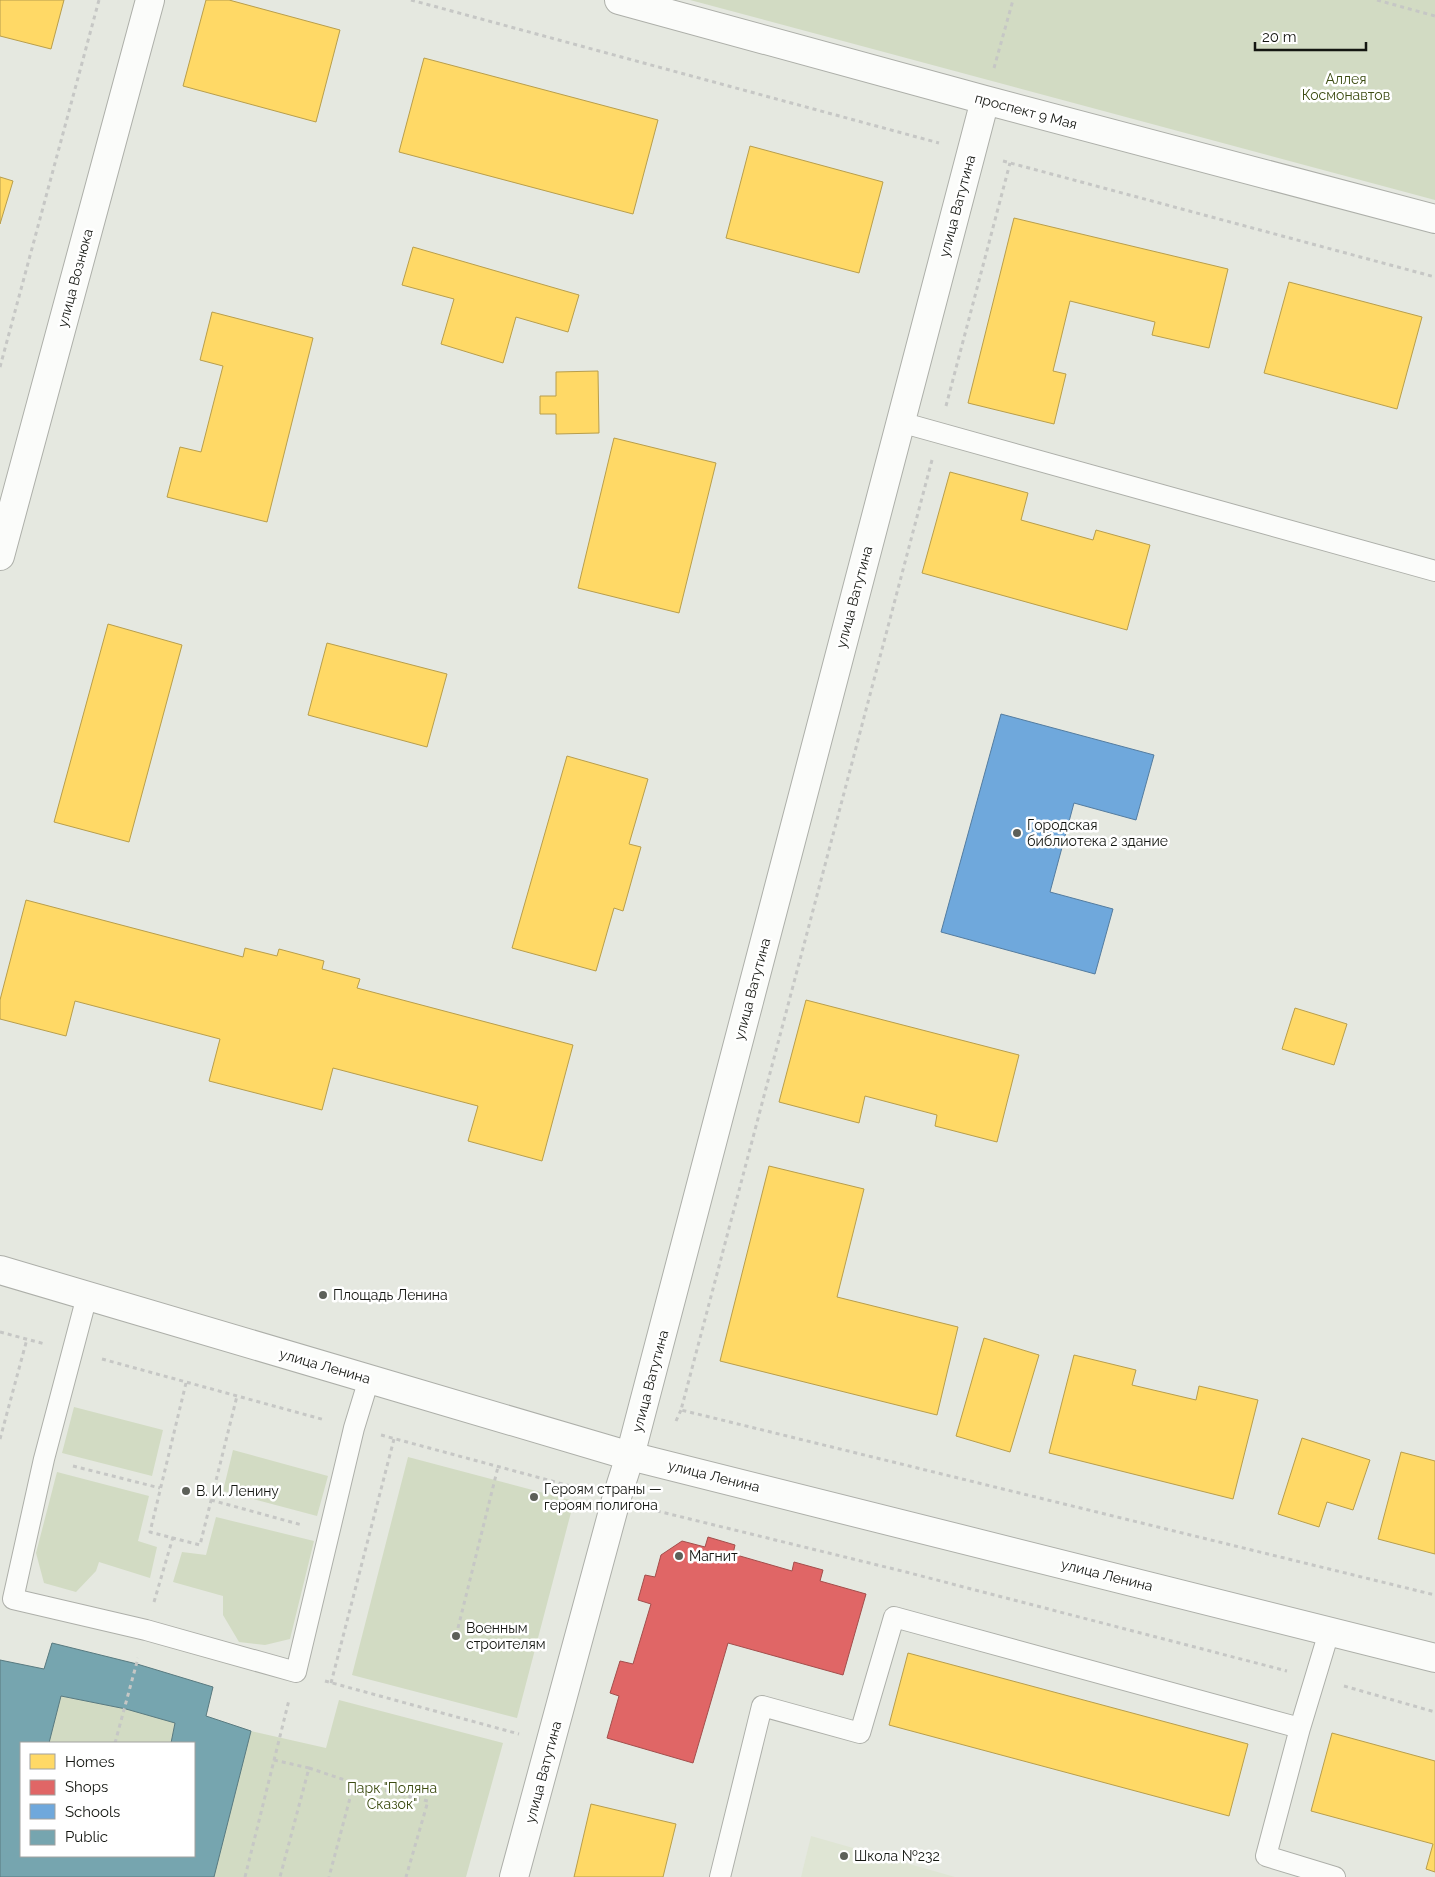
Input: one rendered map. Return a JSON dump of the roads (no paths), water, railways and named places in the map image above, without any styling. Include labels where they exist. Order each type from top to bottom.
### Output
[{"type":"street","name":"улица Вознюка","points":[[0,556],[150,0]]},
{"type":"street","name":"проспект 9 Мая","points":[[619,0],[985,100],[1435,219]]},
{"type":"street","name":"улица Ватутина","points":[[514,1877],[616,1500],[630,1456],[985,100]]},
{"type":"street","name":"улица Ленина","points":[[0,1270],[630,1456],[1435,1658]]},
{"type":"lane","points":[[900,422],[1435,571]]},
{"type":"lane","points":[[87,1296],[44,1459],[13,1599],[146,1630],[296,1672],[354,1428],[369,1379]]},
{"type":"lane","points":[[720,1877],[762,1706],[860,1733],[894,1617],[1300,1728]]},
{"type":"lane","points":[[1329,1632],[1300,1728],[1266,1856],[1335,1877]]},
{"type":"place","name":"Городская библиотека 2 здание","points":[[1017,833]]},
{"type":"place","name":"Площадь Ленина","points":[[323,1295]]},
{"type":"place","name":"В. И. Ленину","points":[[186,1491]]},
{"type":"place","name":"Героям страны — героям полигона","points":[[534,1497]]},
{"type":"place","name":"Магнит","points":[[679,1556]]},
{"type":"place","name":"Военным строителям","points":[[456,1636]]},
{"type":"place","name":"Школа №232","points":[[844,1856]]},
{"type":"park label","name":"Аллея Космонавтов","points":[[1346,88]]},
{"type":"park label","name":"Парк \"Поляна Сказок\"","points":[[392,1796]]}]
